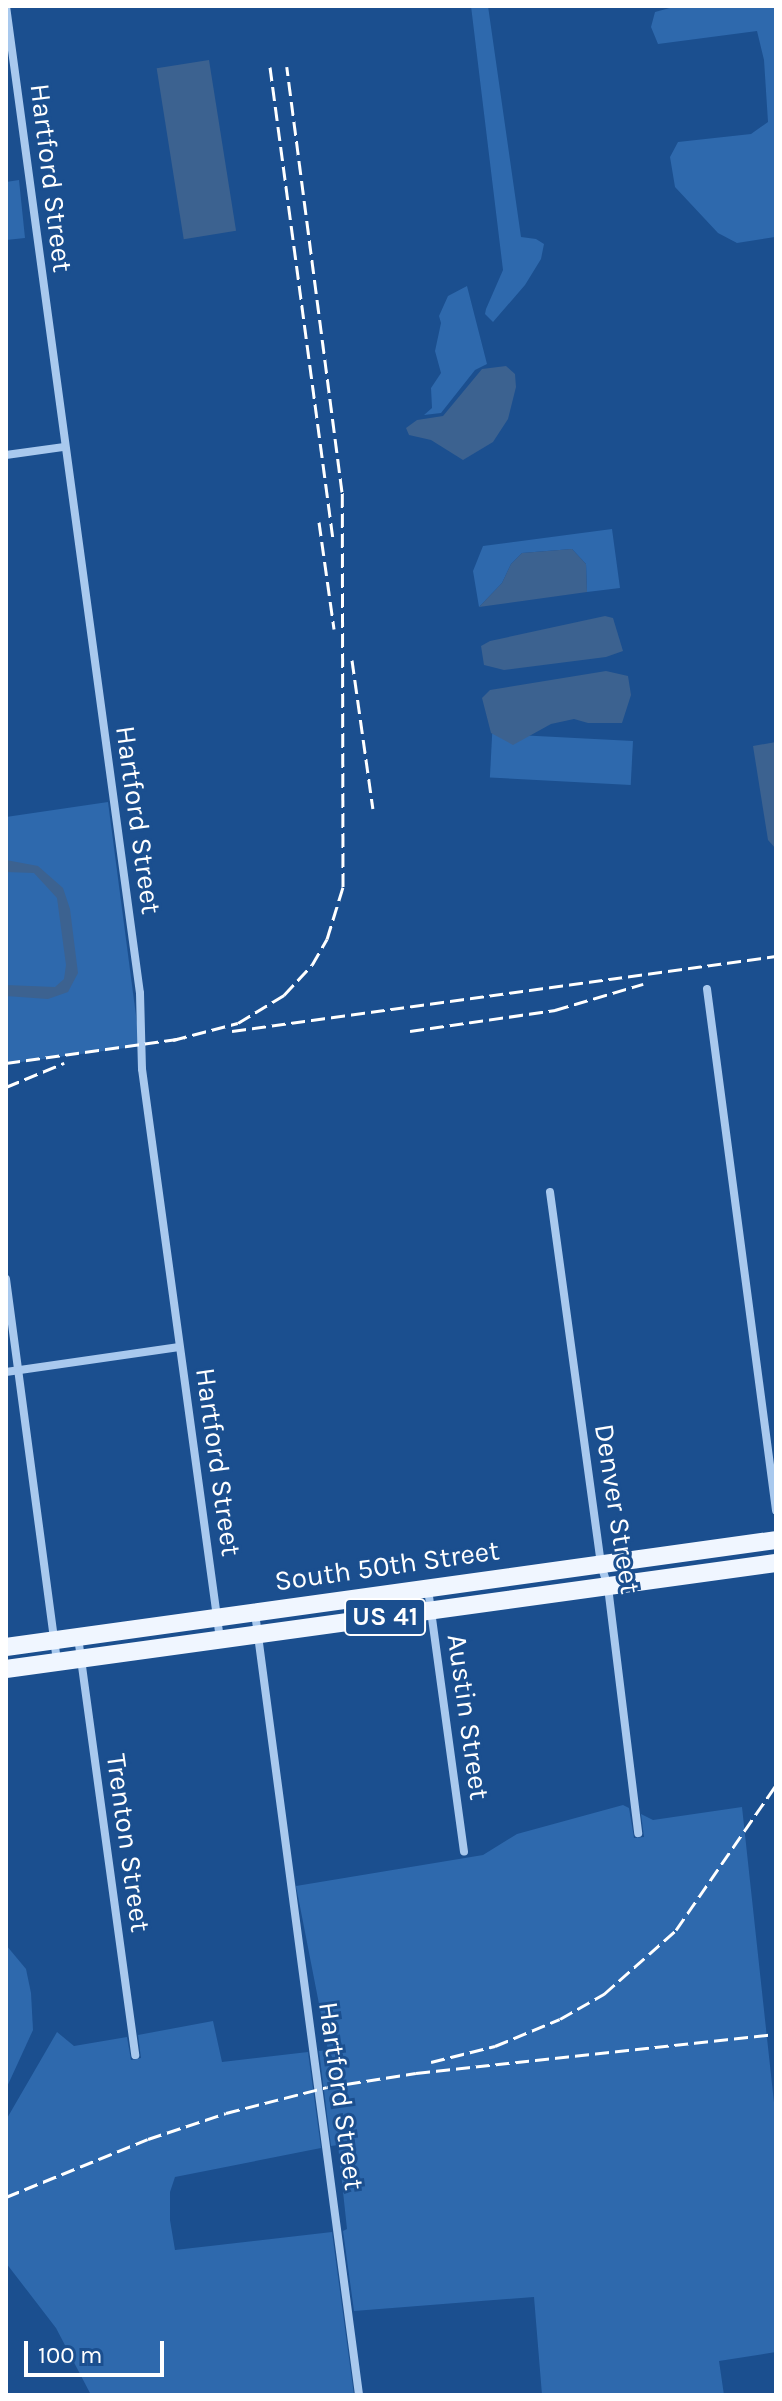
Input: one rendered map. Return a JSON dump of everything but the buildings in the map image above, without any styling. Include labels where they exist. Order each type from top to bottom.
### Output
[{"type":"main road","name":"South 50th Street","points":[[6,1647],[776,1540]]},
{"type":"main road","name":"South 50th Street","points":[[6,1669],[776,1563]]},
{"type":"street","name":"Hartford Street","points":[[6,6],[140,993],[142,1069],[220,1640]]},
{"type":"street","points":[[6,455],[64,447]]},
{"type":"street","points":[[707,989],[776,1510]]},
{"type":"street","name":"Denver Street","points":[[550,1192],[601,1565],[608,1587],[638,1833]]},
{"type":"street","points":[[6,1279],[57,1662]]},
{"type":"street","points":[[6,1372],[179,1347]]},
{"type":"street","name":"Austin Street","points":[[428,1589],[464,1852]]},
{"type":"street","name":"Hartford Street","points":[[255,1613],[359,2395]]},
{"type":"street","name":"Trenton Street","points":[[78,1637],[135,2055]]},
{"type":"shaded area","points":[[471,6],[488,6],[521,237],[536,239],[544,244],[541,259],[525,285],[493,322],[485,314],[503,270]]},
{"type":"shaded area","points":[[677,6],[776,6],[776,244],[775,237],[737,243],[718,233],[675,187],[670,157],[678,142],[751,134],[768,122],[764,60],[757,31],[658,44],[651,27],[655,12]]},
{"type":"shaded area","points":[[209,60],[236,231],[184,239],[157,68]]},
{"type":"shaded area","points":[[19,180],[25,238],[6,240],[6,182]]},
{"type":"shaded area","points":[[467,286],[487,364],[475,370],[441,413],[424,415],[432,408],[431,388],[441,373],[435,351],[441,323],[439,316],[448,296]]},
{"type":"shaded area","points":[[506,366],[515,374],[516,387],[508,419],[493,442],[463,460],[431,440],[409,435],[406,428],[417,420],[443,416],[482,369]]},
{"type":"shaded area","points":[[612,529],[620,588],[587,592],[586,564],[572,549],[522,553],[511,564],[502,583],[479,607],[473,571],[483,546]]},
{"type":"shaded area","points":[[572,549],[586,564],[587,592],[479,607],[502,583],[511,564],[522,553]]},
{"type":"shaded area","points":[[605,616],[613,618],[623,651],[606,657],[504,670],[484,665],[481,646],[490,641]]},
{"type":"shaded area","points":[[606,671],[628,676],[631,695],[622,723],[588,723],[574,719],[551,724],[513,745],[491,733],[482,698],[490,690]]},
{"type":"shaded area","points":[[492,734],[633,741],[631,785],[490,778]]},
{"type":"shaded area","points":[[776,742],[776,849],[768,840],[753,746]]},
{"type":"shaded area","points":[[108,802],[140,1046],[6,1064],[6,817]]},
{"type":"shaded area","points":[[6,860],[38,866],[63,888],[70,909],[78,973],[68,992],[48,999],[6,996],[6,985],[55,987],[64,979],[66,965],[57,898],[34,873],[6,872]]},
{"type":"shaded area","points":[[623,1805],[629,1808],[634,1838],[644,1837],[641,1814],[653,1820],[742,1807],[776,2121],[776,2352],[719,2361],[724,2395],[542,2395],[534,2297],[354,2311],[343,2231],[347,2229],[338,2145],[331,2146],[319,2051],[328,2050],[296,1886],[483,1855],[517,1834]]},
{"type":"shaded area","points":[[6,1945],[26,1969],[33,2030],[6,2089]]},
{"type":"shaded area","points":[[213,2021],[222,2062],[308,2052],[321,2148],[175,2177],[170,2192],[170,2220],[175,2250],[332,2232],[354,2395],[91,2395],[56,2328],[6,2263],[6,2120],[57,2032],[74,2046],[127,2037],[131,2060],[141,2058],[138,2035]]},
{"type":"railway","points":[[270,67],[333,538]]},
{"type":"railway","points":[[173,1040],[238,1023],[284,995],[312,965],[327,939],[343,887],[342,492],[287,67]]},
{"type":"railway","points":[[319,522],[334,629]]},
{"type":"railway","points":[[352,660],[373,809]]},
{"type":"railway","points":[[232,1031],[776,956]]},
{"type":"railway","points":[[410,1031],[555,1010],[643,984]]},
{"type":"railway","points":[[6,1063],[184,1038]]},
{"type":"railway","points":[[6,1087],[64,1063]]},
{"type":"railway","points":[[431,2062],[495,2046],[560,2019],[604,1994],[676,1930],[776,1785]]},
{"type":"railway","points":[[6,2197],[148,2139],[226,2113],[327,2087],[416,2073],[776,2034]]}]
